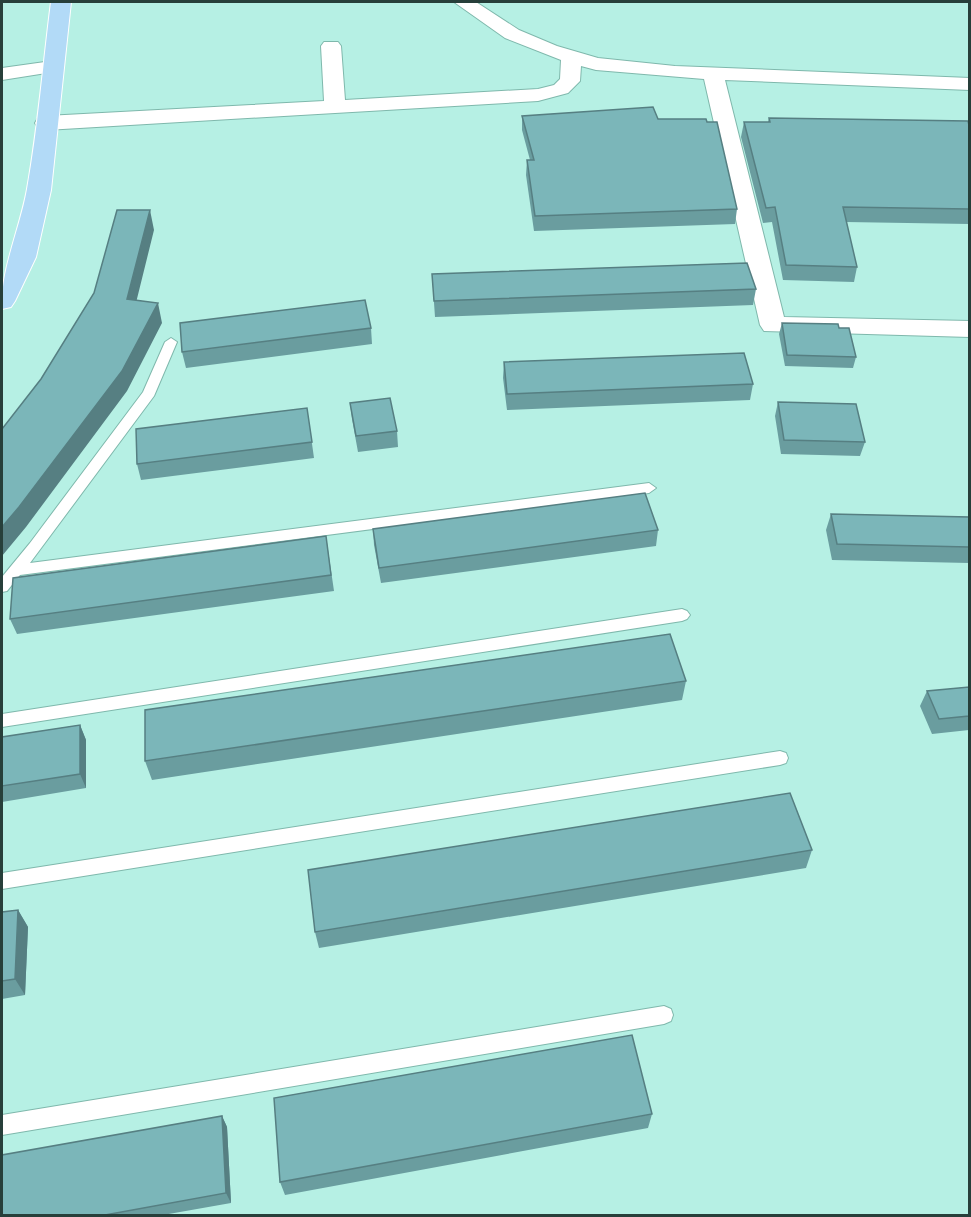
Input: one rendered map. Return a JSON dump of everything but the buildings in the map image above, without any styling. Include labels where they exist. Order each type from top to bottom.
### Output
[{"type":"main road","points":[[2,301],[23,256],[39,190],[61,2]]},
{"type":"street","points":[[464,2],[512,34],[596,64],[713,74],[969,87]]},
{"type":"street","points":[[331,46],[335,108]]},
{"type":"street","points":[[46,123],[538,95],[561,89],[570,81],[571,56]]},
{"type":"street","points":[[2,74],[52,67]]},
{"type":"street","points":[[713,74],[773,325],[969,329]]},
{"type":"lane","points":[[2,587],[149,393],[171,342]]},
{"type":"lane","points":[[16,570],[650,488]]},
{"type":"lane","points":[[2,721],[682,615]]},
{"type":"lane","points":[[2,881],[780,758]]},
{"type":"lane","points":[[2,1125],[664,1015]]}]
